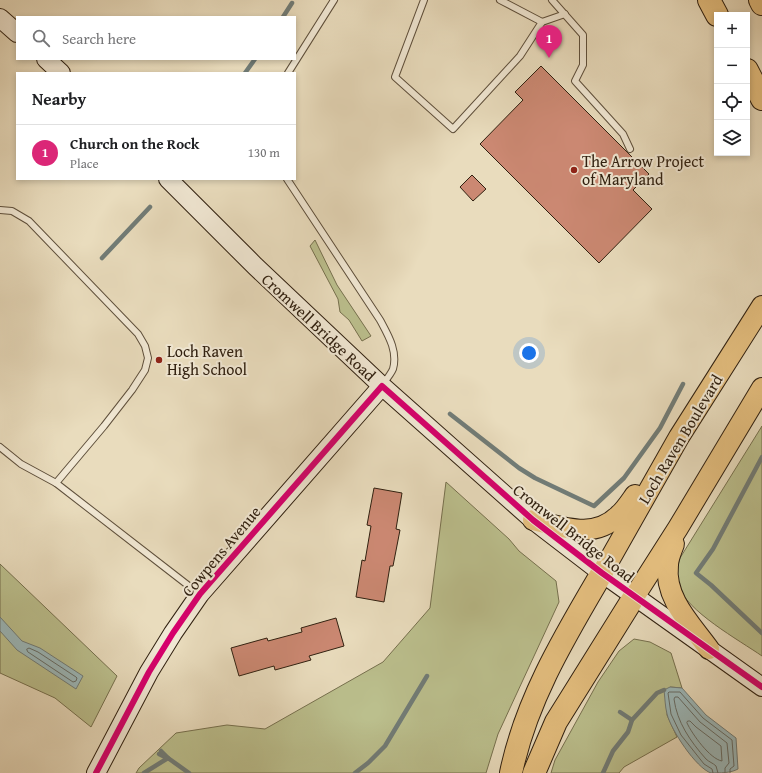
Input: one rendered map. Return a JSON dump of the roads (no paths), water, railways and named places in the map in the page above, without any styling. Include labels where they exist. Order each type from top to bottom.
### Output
[{"type":"highway","points":[[709,0],[715,12]]},
{"type":"highway","points":[[760,0],[762,4]]},
{"type":"highway","points":[[750,76],[762,99]]},
{"type":"highway","points":[[512,773],[515,755],[541,684],[560,645],[602,573]]},
{"type":"highway","points":[[534,773],[556,722],[634,596]]},
{"type":"main road","points":[[0,18],[16,32]]},
{"type":"main road","points":[[47,60],[60,72]]},
{"type":"main road","name":"Cromwell Bridge Road","points":[[169,180],[255,266],[382,386],[533,520],[602,573],[762,687]]},
{"type":"main road","name":"Loch Raven Boulevard","points":[[602,573],[679,437],[762,306]]},
{"type":"main road","name":"Cowpens Avenue","points":[[96,773],[149,672],[173,633],[200,594],[382,386]]},
{"type":"main road","points":[[634,596],[678,528],[762,388]]},
{"type":"main road","points":[[533,520],[580,530],[596,530],[609,523],[620,515],[679,437]]},
{"type":"main road","points":[[678,528],[668,564],[670,592],[676,604],[708,649]]},
{"type":"lane","points":[[289,72],[334,0]]},
{"type":"lane","points":[[424,0],[396,77],[453,129],[520,56],[542,22],[565,14]]},
{"type":"lane","points":[[500,0],[542,22]]},
{"type":"lane","points":[[552,0],[583,35],[583,65],[575,81],[623,134],[630,149]]},
{"type":"lane","points":[[288,180],[380,320],[391,340],[395,358],[393,370],[382,386]]},
{"type":"lane","points":[[0,210],[12,212],[29,221],[138,334],[145,346],[148,358],[145,370],[132,390],[56,483]]},
{"type":"lane","points":[[0,447],[21,464],[56,483],[200,594]]},
{"type":"water","points":[[0,617],[22,641],[40,648],[83,676],[76,689],[17,650],[0,631]]},
{"type":"water","points":[[670,687],[682,688],[706,715],[736,738],[738,769],[729,772],[711,773],[698,764],[685,748],[669,721],[665,705],[664,690]]},
{"type":"waterway","points":[[284,16],[292,3]]},
{"type":"waterway","points":[[246,72],[254,60]]},
{"type":"waterway","points":[[102,258],[150,207]]},
{"type":"waterway","points":[[450,414],[519,468],[535,478],[594,506],[624,478],[660,428],[683,384]]},
{"type":"waterway","points":[[762,457],[713,549],[696,573],[711,585],[762,633]]},
{"type":"waterway","points":[[355,773],[368,763],[385,746],[427,676]]},
{"type":"waterway","points":[[603,773],[613,751],[628,732],[632,720],[657,693],[664,690]]},
{"type":"waterway","points":[[620,712],[632,720]]},
{"type":"waterway","points":[[161,751],[189,773]]},
{"type":"waterway","points":[[159,754],[167,758]]},
{"type":"waterway","points":[[144,773],[168,758]]},
{"type":"place","name":"Church on the Rock","points":[[549,58]]},
{"type":"place","name":"The Arrow Project of Maryland","points":[[574,170]]},
{"type":"place","name":"Loch Raven High School","points":[[159,360]]}]
